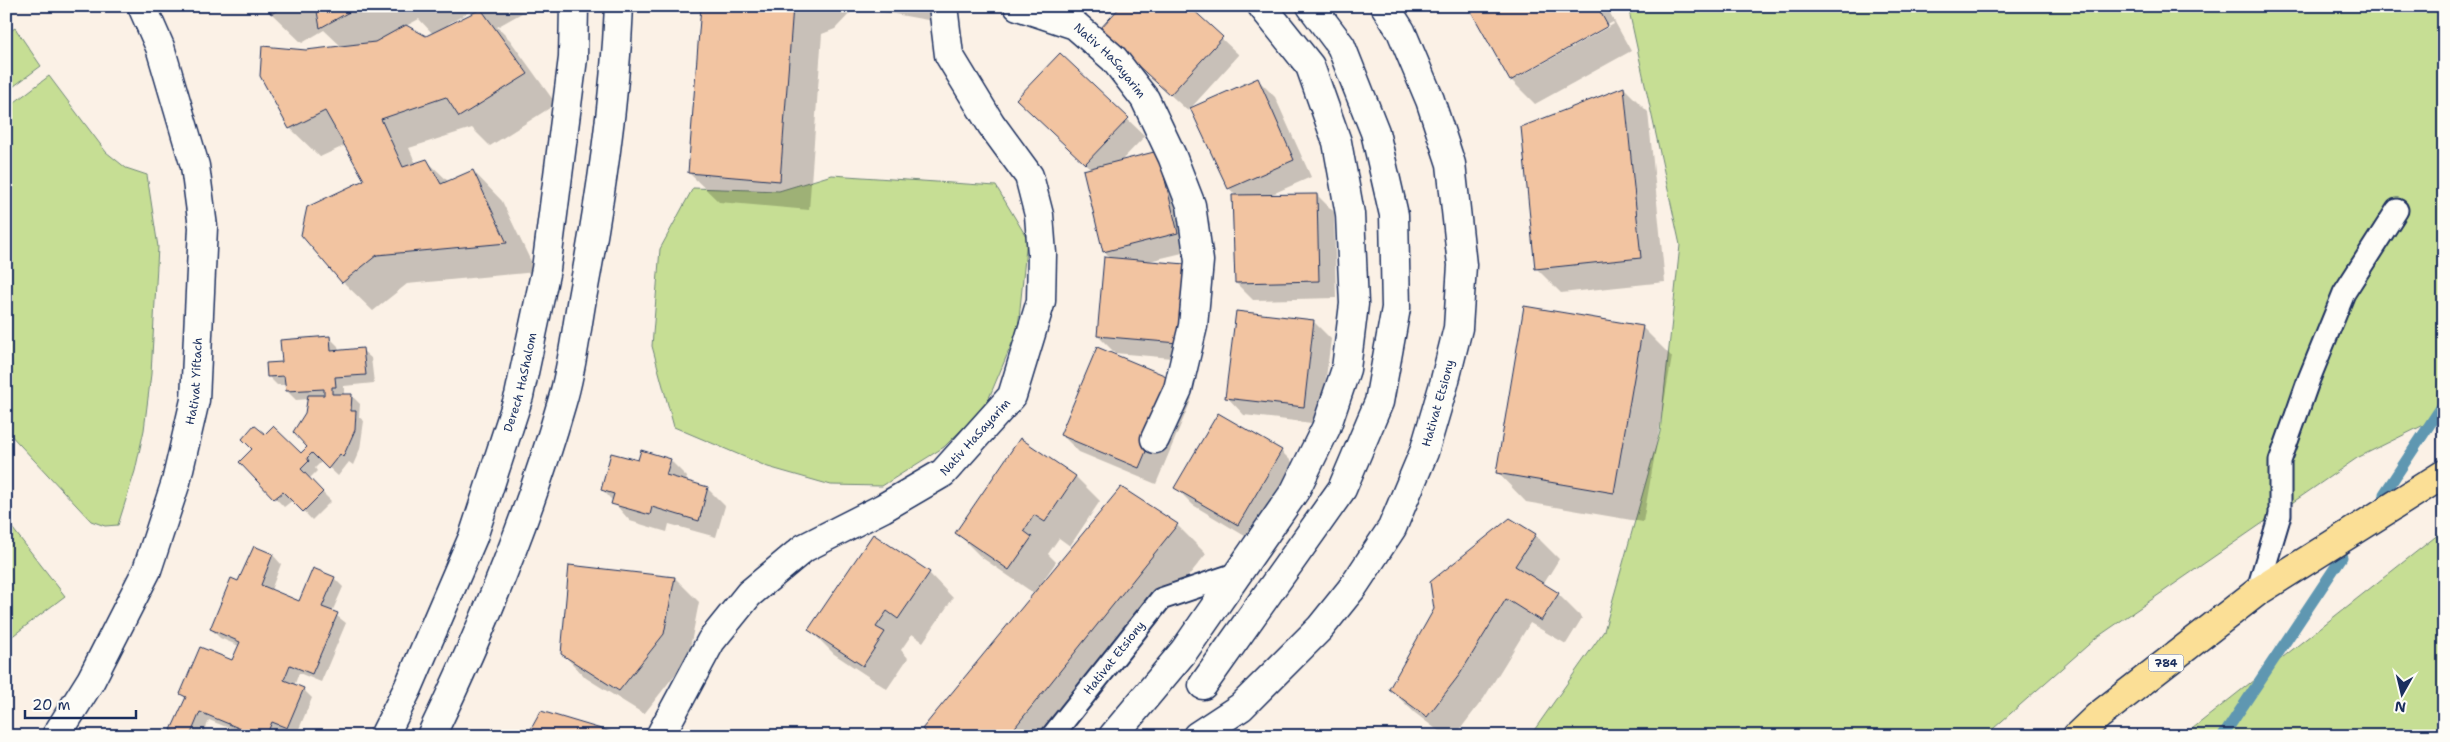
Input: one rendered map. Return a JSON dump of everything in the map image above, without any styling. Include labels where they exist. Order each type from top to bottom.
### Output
[{"type":"main road","name":"784","points":[[2077,736],[2098,716],[2257,592],[2444,474]]},
{"type":"street","name":"Hativat Yiftach","points":[[56,736],[91,680],[147,570],[176,482],[195,400],[203,227],[195,166],[160,47],[142,6]]},
{"type":"street","name":"Derech HaShalom","points":[[384,736],[408,688],[473,537],[519,396],[546,269],[573,58],[574,6]]},
{"type":"street","points":[[430,736],[452,693],[517,542],[562,401],[600,202],[616,62],[619,6]]},
{"type":"street","name":"Nativ HaSayarim","points":[[660,736],[711,642],[749,594],[804,548],[883,508],[943,473],[1012,396],[1041,301],[1042,254],[1039,215],[1029,176],[991,124],[949,55],[943,6]]},
{"type":"street","name":"Nativ HaSayarim","points":[[1018,6],[1076,25],[1114,58],[1145,99],[1172,156],[1191,205],[1199,261],[1193,326],[1178,389],[1155,439]]},
{"type":"street","points":[[1113,736],[1184,651],[1296,491],[1326,428],[1346,369],[1354,304],[1350,214],[1337,142],[1310,66],[1262,6]]},
{"type":"street","points":[[1203,685],[1342,489],[1379,402],[1396,308],[1394,215],[1375,132],[1341,46],[1311,6]]},
{"type":"street","name":"Hativat Etsiony","points":[[1199,733],[1241,707],[1320,628],[1352,587],[1392,528],[1424,452],[1444,384],[1458,328],[1462,265],[1451,164],[1430,100],[1401,31],[1385,6]]},
{"type":"street","name":"Hativat Etsiony","points":[[1184,651],[1203,685],[1204,700],[1199,733]]},
{"type":"lane","points":[[2257,592],[2280,515],[2280,461],[2309,379],[2344,293],[2397,210]]},
{"type":"lane","name":"Hativat Etsiony","points":[[1052,736],[1161,599],[1241,572]]},
{"type":"green space","points":[[1628,6],[2444,6],[2444,415],[2357,458],[2096,638],[1985,736],[1530,736],[1604,631],[1660,432],[1680,245]]},
{"type":"green space","points":[[15,28],[41,66],[6,92],[6,34]]},
{"type":"green space","points":[[49,76],[106,152],[126,168],[147,175],[158,247],[151,374],[144,430],[135,471],[118,525],[105,526],[91,521],[6,430],[6,99],[11,105]]},
{"type":"green space","points":[[832,175],[996,186],[1027,238],[1018,329],[986,405],[944,447],[882,486],[831,485],[768,467],[674,427],[652,346],[660,249],[693,188],[779,191]]},
{"type":"green space","points":[[6,520],[65,596],[6,641]]},
{"type":"green space","points":[[2444,530],[2444,736],[2183,736]]},
{"type":"building","points":[[267,6],[285,6],[271,14]]},
{"type":"building","points":[[316,6],[360,6],[320,28]]},
{"type":"building","points":[[701,6],[793,6],[780,181],[688,173]]},
{"type":"building","points":[[1121,6],[1189,6],[1223,37],[1170,95],[1099,30]]},
{"type":"building","points":[[1468,6],[1597,6],[1608,26],[1510,81]]},
{"type":"building","points":[[481,9],[528,74],[459,117],[446,97],[381,119],[403,167],[427,159],[441,184],[473,170],[507,243],[377,255],[342,283],[301,235],[307,207],[364,180],[325,111],[289,129],[260,76],[262,46],[306,50],[375,42],[406,25],[426,36]]},
{"type":"building","points":[[1060,53],[1129,118],[1085,164],[1016,99]]},
{"type":"building","points":[[1258,78],[1294,160],[1228,189],[1190,108]]},
{"type":"building","points":[[1624,87],[1641,258],[1535,269],[1521,127]]},
{"type":"building","points":[[1158,151],[1178,233],[1103,252],[1083,170]]},
{"type":"building","points":[[1317,194],[1319,281],[1235,283],[1232,195]]},
{"type":"building","points":[[1104,257],[1185,264],[1178,343],[1097,336]]},
{"type":"building","points":[[1524,306],[1643,326],[1614,493],[1496,473]]},
{"type":"building","points":[[1236,311],[1314,320],[1304,407],[1225,398]]},
{"type":"building","points":[[330,336],[331,351],[363,348],[366,375],[335,377],[336,387],[332,387],[332,394],[352,394],[351,411],[356,411],[355,430],[343,457],[340,454],[328,469],[312,453],[307,458],[309,461],[301,469],[323,492],[303,512],[283,492],[274,499],[239,462],[252,449],[242,439],[254,425],[265,434],[273,426],[301,453],[307,447],[293,432],[305,413],[308,395],[324,395],[324,389],[286,391],[284,376],[267,377],[266,363],[282,362],[280,340]]},
{"type":"building","points":[[1097,347],[1176,380],[1139,468],[1060,435]]},
{"type":"building","points":[[1218,413],[1282,450],[1238,525],[1174,488]]},
{"type":"building","points":[[1020,438],[1076,476],[1045,522],[1034,515],[1024,531],[1032,537],[1009,570],[955,533]]},
{"type":"building","points":[[641,450],[671,459],[666,475],[708,487],[699,521],[652,507],[650,515],[611,504],[614,494],[601,490],[611,453],[638,460]]},
{"type":"building","points":[[1121,487],[1178,524],[1008,736],[930,736],[922,729]]},
{"type":"building","points":[[1510,518],[1536,534],[1515,566],[1559,593],[1541,621],[1506,599],[1460,674],[1427,717],[1389,689],[1434,609],[1430,582]]},
{"type":"building","points":[[873,534],[930,572],[898,619],[887,611],[876,627],[885,632],[863,666],[808,630]]},
{"type":"building","points":[[254,546],[273,554],[261,585],[299,601],[313,568],[335,577],[322,607],[338,613],[312,674],[290,665],[284,680],[304,688],[287,728],[272,722],[266,736],[238,736],[241,729],[200,712],[190,736],[184,736],[171,730],[186,697],[180,694],[200,647],[232,660],[240,642],[210,629],[231,578],[238,581]]},
{"type":"building","points":[[569,565],[675,577],[664,634],[619,691],[561,654]]},
{"type":"building","points":[[541,711],[611,732],[610,736],[527,736]]},
{"type":"waterway","points":[[2384,494],[2444,403]]},
{"type":"waterway","points":[[2223,736],[2342,557]]}]
